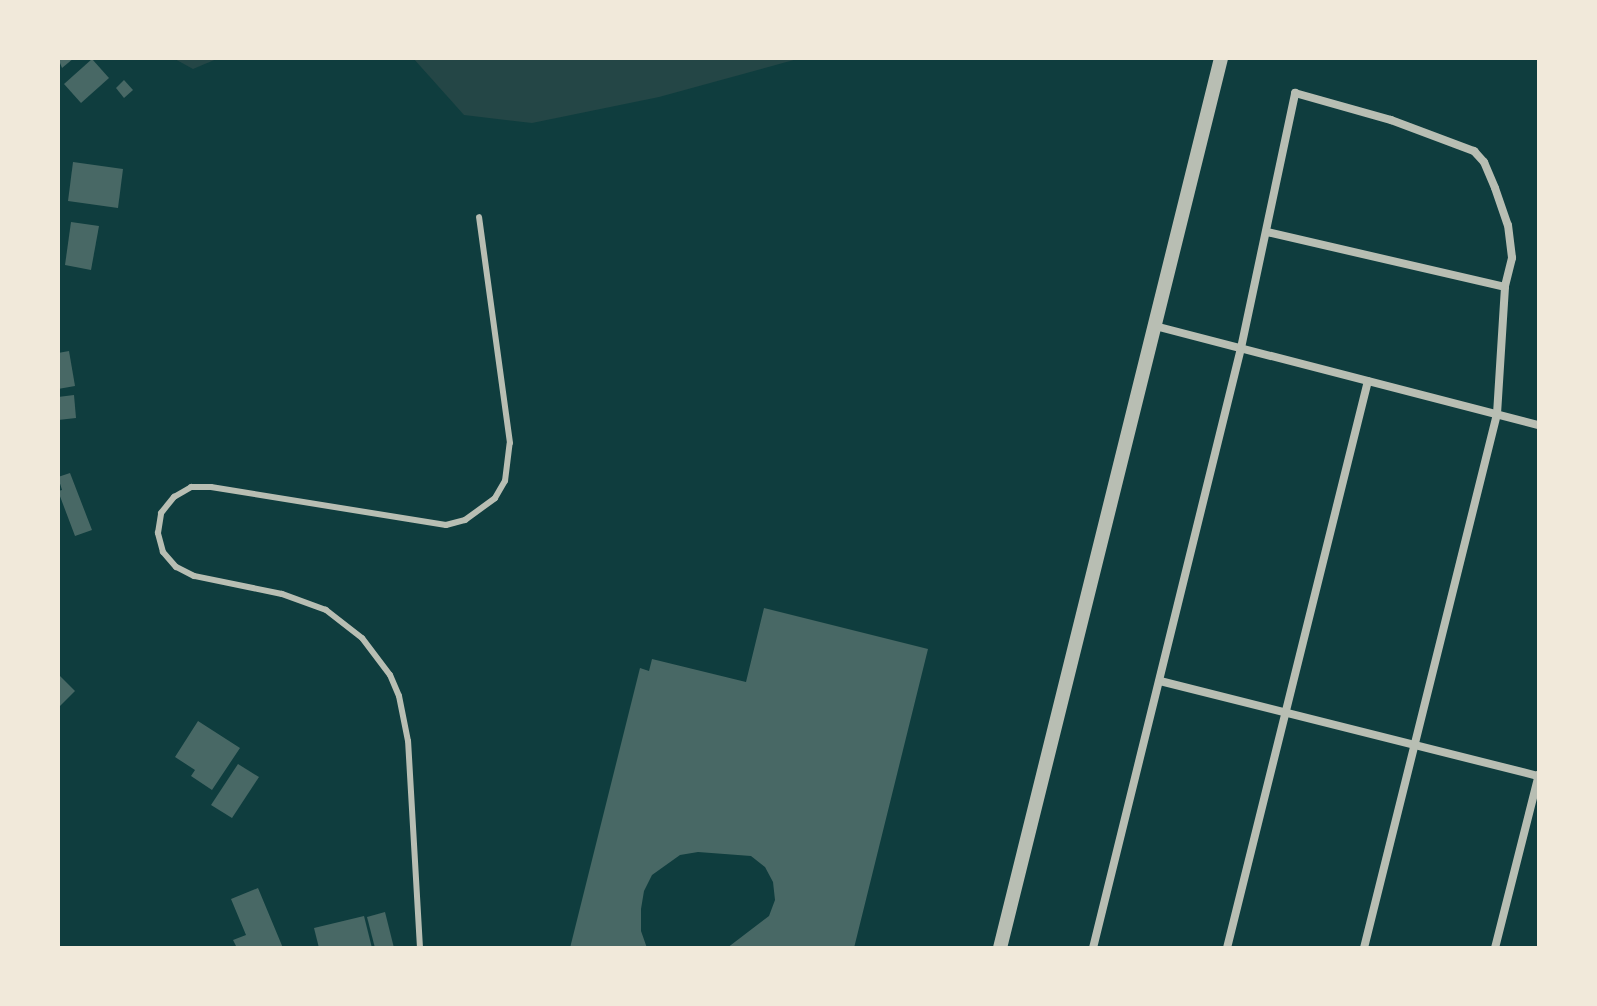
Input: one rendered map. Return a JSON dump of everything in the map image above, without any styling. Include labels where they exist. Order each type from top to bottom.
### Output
[{"type":"street","points":[[1000,948],[1221,58]]},
{"type":"street","points":[[1093,948],[1241,348],[1295,93],[1391,120],[1474,151],[1484,162],[1508,225],[1512,258],[1505,287],[1497,414],[1364,948]]},
{"type":"street","points":[[1267,232],[1505,287]]},
{"type":"street","points":[[1155,326],[1539,425]]},
{"type":"street","points":[[1227,948],[1368,381]]},
{"type":"street","points":[[1160,681],[1539,775],[1495,948]]},
{"type":"lane","points":[[420,948],[408,741],[399,696],[390,675],[362,638],[326,610],[282,594],[194,576],[176,567],[163,552],[158,533],[161,513],[174,497],[191,487],[211,487],[446,525],[473,516],[495,498],[505,481],[510,443],[479,217]]},
{"type":"shaded area","points":[[173,58],[219,58],[193,69]]},
{"type":"shaded area","points":[[413,58],[801,58],[659,97],[532,123],[464,115]]},
{"type":"building","points":[[58,58],[74,58],[62,68]]},
{"type":"building","points":[[92,59],[109,78],[81,103],[64,84]]},
{"type":"building","points":[[124,80],[133,90],[124,98],[116,88]]},
{"type":"building","points":[[73,162],[123,169],[118,208],[68,201]]},
{"type":"building","points":[[71,222],[99,226],[91,270],[65,265]]},
{"type":"building","points":[[69,351],[75,386],[58,389],[58,353]]},
{"type":"building","points":[[74,395],[76,418],[58,420],[58,397]]},
{"type":"building","points":[[70,473],[92,530],[75,536],[58,491],[62,490],[58,477]]},
{"type":"building","points":[[764,608],[928,649],[854,948],[727,948],[769,916],[775,900],[773,882],[765,867],[751,856],[698,852],[680,855],[652,875],[644,891],[641,909],[641,931],[647,948],[570,948],[640,668],[649,671],[652,659],[746,682]]},
{"type":"building","points":[[58,674],[75,691],[58,708]]},
{"type":"building","points":[[198,721],[240,748],[212,790],[191,776],[195,770],[175,757]]},
{"type":"building","points":[[238,764],[259,777],[232,818],[211,805]]},
{"type":"building","points":[[258,888],[283,948],[237,948],[233,940],[246,935],[231,899]]},
{"type":"building","points":[[385,912],[394,948],[375,948],[367,917]]},
{"type":"building","points":[[364,916],[372,948],[319,948],[314,928]]}]
